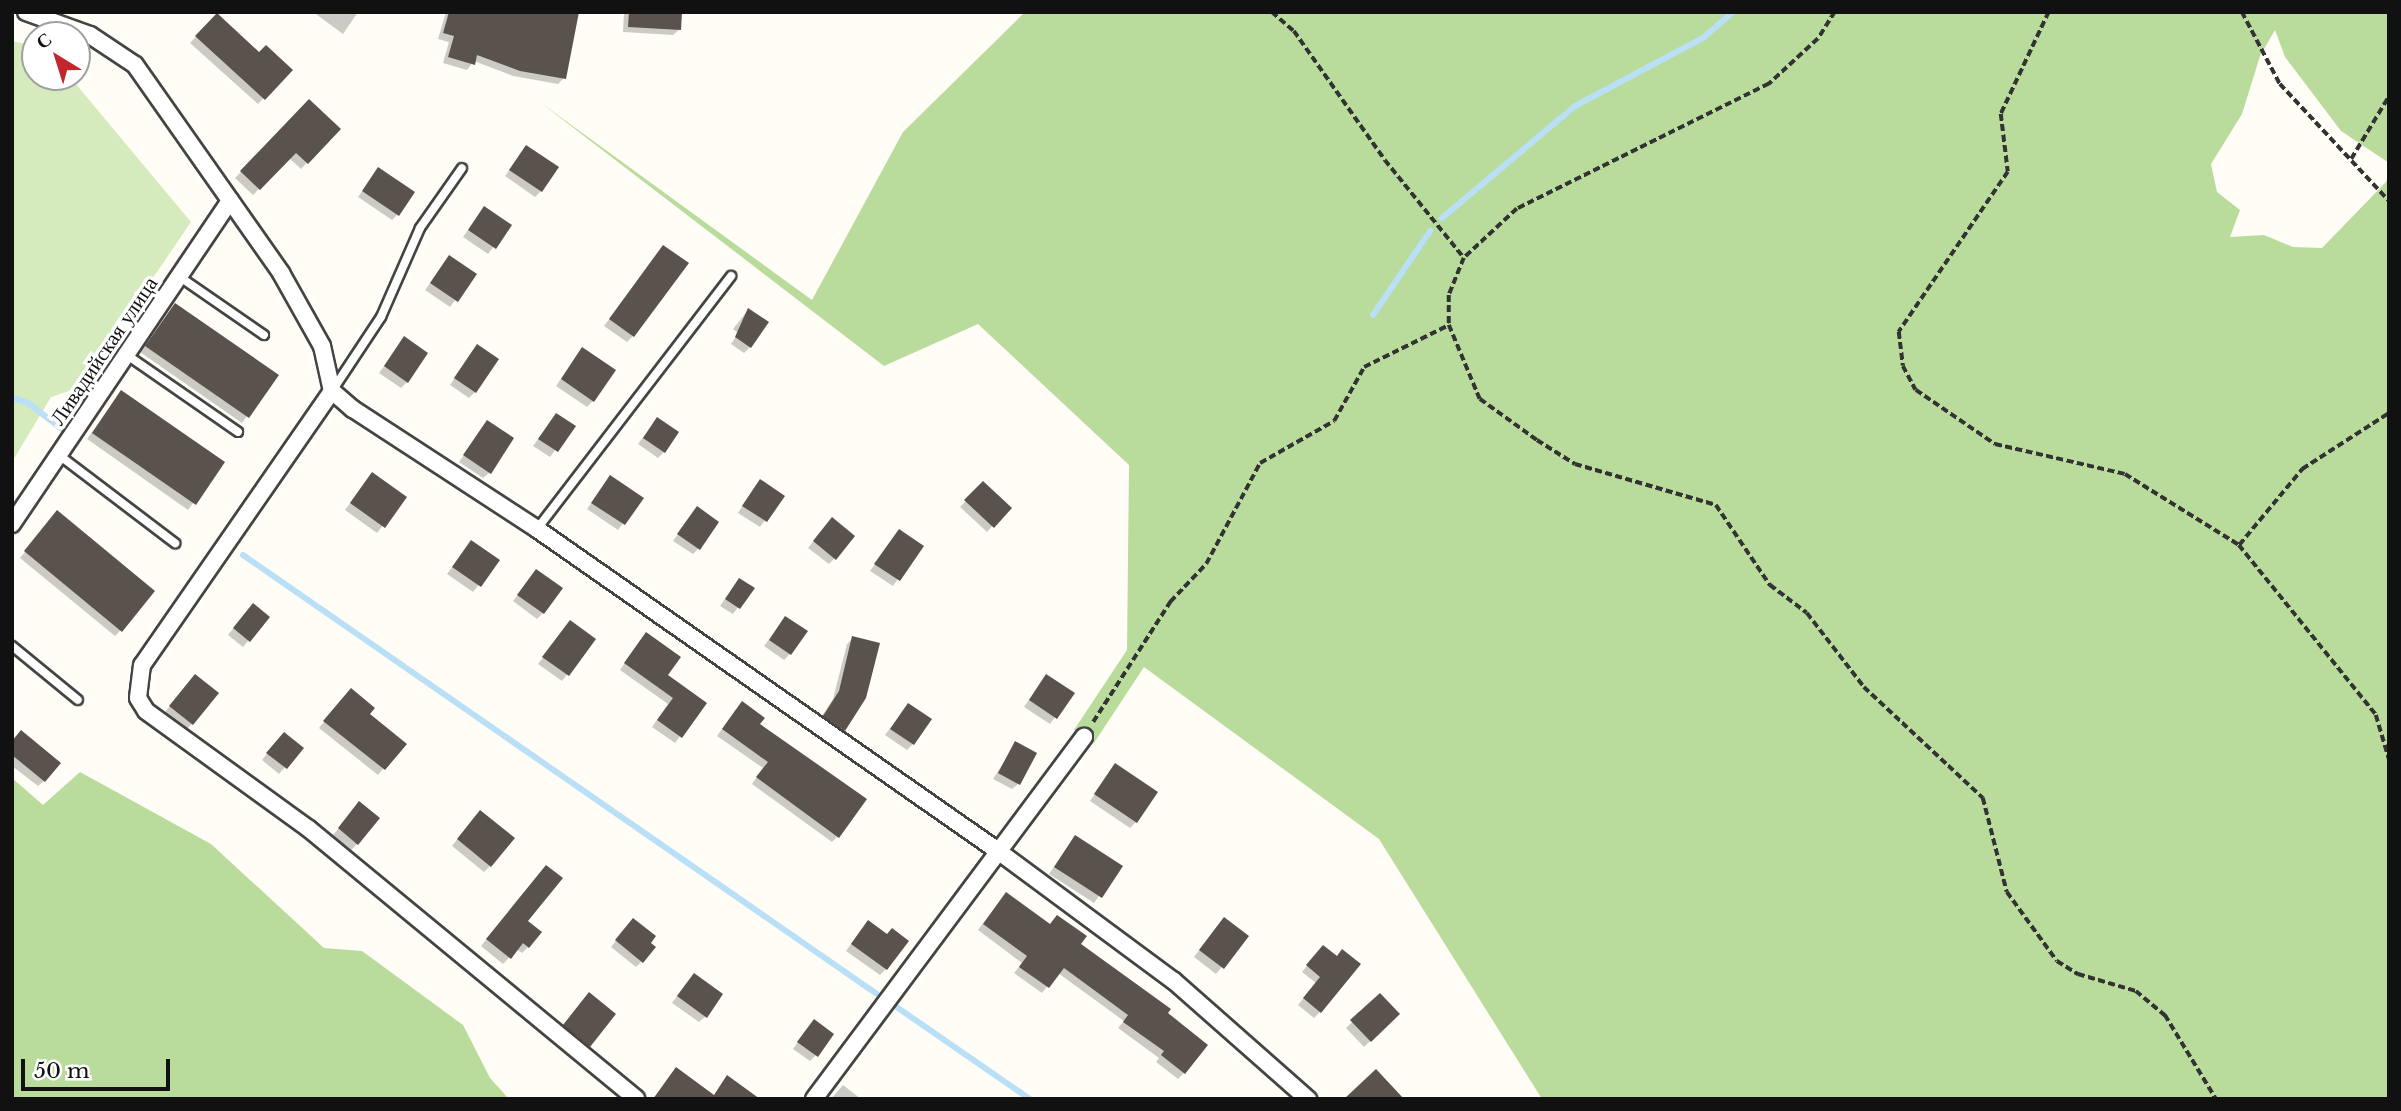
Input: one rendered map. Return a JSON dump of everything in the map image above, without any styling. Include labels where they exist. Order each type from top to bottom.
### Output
[{"type":"street","points":[[26,12],[90,35],[135,65],[281,273],[322,346],[332,391],[353,409],[537,529],[998,851],[1174,981],[1308,1099]]},
{"type":"street","name":"Ливадийская улица","points":[[12,524],[230,201]]},
{"type":"street","points":[[332,391],[142,665],[138,698],[146,711],[309,829],[636,1099]]},
{"type":"street","points":[[814,1099],[1084,737]]},
{"type":"lane","points":[[332,391],[381,317],[420,228],[462,168]]},
{"type":"lane","points":[[180,276],[264,335]]},
{"type":"lane","points":[[537,529],[731,276]]},
{"type":"lane","points":[[127,355],[239,432]]},
{"type":"lane","points":[[60,455],[175,543]]},
{"type":"lane","points":[[12,646],[78,700]]},
{"type":"path","points":[[1272,12],[1294,31],[1385,160],[1464,258]]},
{"type":"path","points":[[1835,12],[1818,39],[1769,84],[1517,209],[1464,258],[1448,295],[1449,325],[1480,399],[1537,440],[1575,464],[1716,505],[1770,585],[1807,613],[1864,687],[1983,798],[2007,892],[2057,961],[2078,974],[2136,990],[2165,1015],[2216,1099]]},
{"type":"path","points":[[2049,12],[2000,114],[2008,172],[1942,276],[1899,332],[1903,366],[1916,390],[1995,444],[2125,474],[2239,545],[2376,715],[2389,759]]},
{"type":"path","points":[[2242,12],[2280,84],[2389,201]]},
{"type":"path","points":[[2351,159],[2389,96]]},
{"type":"path","points":[[1084,737],[1170,603],[1206,564],[1260,463],[1334,421],[1364,367],[1449,325]]},
{"type":"path","points":[[2239,545],[2302,469],[2389,413]]},
{"type":"green space","points":[[1025,12],[2389,12],[2389,163],[2341,131],[2285,57],[2275,30],[2260,56],[2242,114],[2211,164],[2217,192],[2240,210],[2230,237],[2264,235],[2293,247],[2322,248],[2386,182],[2389,174],[2389,1099],[1542,1099],[1379,839],[1144,667],[1094,743],[1074,730],[1127,650],[1129,465],[978,324],[884,366],[541,103],[812,300],[903,132]]},
{"type":"green space","points":[[12,41],[21,43],[21,91],[82,91],[191,222],[78,388],[51,397],[12,462]]},
{"type":"green space","points":[[80,772],[211,844],[324,948],[362,951],[463,1025],[490,1078],[509,1099],[12,1099],[12,778],[43,805]]},
{"type":"building","points":[[449,12],[579,12],[566,79],[520,71],[477,55],[475,65],[448,57],[454,36],[443,33]]},
{"type":"building","points":[[629,12],[682,12],[681,30],[628,27]]},
{"type":"building","points":[[217,13],[259,52],[266,45],[293,70],[265,100],[195,36]]},
{"type":"building","points":[[309,99],[341,129],[308,164],[296,153],[260,190],[240,171]]},
{"type":"building","points":[[526,145],[559,167],[542,192],[509,170]]},
{"type":"building","points":[[378,167],[415,192],[399,216],[362,191]]},
{"type":"building","points":[[484,206],[512,225],[496,249],[468,230]]},
{"type":"building","points":[[663,245],[689,263],[634,337],[609,319]]},
{"type":"building","points":[[449,255],[477,274],[458,302],[430,283]]},
{"type":"building","points":[[175,303],[279,375],[249,418],[145,346]]},
{"type":"building","points":[[748,308],[769,322],[751,348],[735,337]]},
{"type":"building","points":[[404,336],[428,353],[408,383],[384,366]]},
{"type":"building","points":[[477,344],[499,359],[476,393],[454,378]]},
{"type":"building","points":[[582,347],[616,370],[594,402],[561,379]]},
{"type":"building","points":[[121,390],[225,462],[196,505],[92,433]]},
{"type":"building","points":[[556,413],[576,426],[558,452],[538,439]]},
{"type":"building","points":[[657,417],[679,432],[665,453],[643,438]]},
{"type":"building","points":[[487,420],[514,438],[491,474],[463,455]]},
{"type":"building","points":[[372,472],[407,497],[385,528],[350,503]]},
{"type":"building","points":[[610,475],[644,498],[625,525],[591,503]]},
{"type":"building","points":[[760,479],[785,496],[767,522],[742,506]]},
{"type":"building","points":[[983,481],[1012,508],[994,528],[964,500]]},
{"type":"building","points":[[697,506],[719,522],[700,550],[677,534]]},
{"type":"building","points":[[57,510],[155,591],[122,632],[24,551]]},
{"type":"building","points":[[832,517],[855,536],[836,560],[813,541]]},
{"type":"building","points":[[899,529],[924,546],[900,581],[874,564]]},
{"type":"building","points":[[471,540],[500,560],[481,587],[452,567]]},
{"type":"building","points":[[536,569],[563,588],[544,614],[517,595]]},
{"type":"building","points":[[739,578],[755,588],[740,609],[725,599]]},
{"type":"building","points":[[253,603],[270,617],[250,642],[233,628]]},
{"type":"building","points":[[785,616],[808,631],[791,655],[769,640]]},
{"type":"building","points":[[570,620],[596,639],[569,676],[542,657]]},
{"type":"building","points":[[646,632],[681,657],[668,675],[707,703],[682,738],[657,720],[673,698],[624,663]]},
{"type":"building","points":[[852,636],[880,643],[866,698],[845,731],[823,716],[839,691]]},
{"type":"building","points":[[195,674],[219,693],[193,725],[169,706]]},
{"type":"building","points":[[1046,674],[1075,693],[1057,719],[1029,700]]},
{"type":"building","points":[[351,688],[375,708],[370,714],[407,744],[385,770],[323,721]]},
{"type":"building","points":[[742,701],[765,718],[760,724],[867,799],[839,838],[756,777],[768,762],[722,729]]},
{"type":"building","points":[[908,703],[932,719],[914,745],[890,729]]},
{"type":"building","points":[[21,730],[61,763],[45,782],[12,755],[12,741]]},
{"type":"building","points":[[284,732],[304,748],[287,769],[266,753]]},
{"type":"building","points":[[1015,741],[1037,753],[1020,785],[998,773]]},
{"type":"building","points":[[1115,763],[1158,792],[1137,823],[1094,794]]},
{"type":"building","points":[[359,801],[380,818],[358,845],[338,828]]},
{"type":"building","points":[[480,810],[515,838],[491,867],[457,839]]},
{"type":"building","points":[[1075,835],[1123,866],[1102,898],[1054,867]]},
{"type":"building","points":[[546,865],[563,878],[528,921],[542,932],[529,948],[523,943],[511,959],[486,939]]},
{"type":"building","points":[[1006,892],[1050,924],[1057,915],[1087,936],[1081,944],[1171,1009],[1168,1013],[1208,1045],[1185,1074],[1161,1055],[1164,1051],[1123,1022],[1128,1015],[1064,968],[1049,988],[1019,967],[1027,956],[983,924]]},
{"type":"building","points":[[1224,917],[1249,936],[1224,969],[1199,950]]},
{"type":"building","points":[[633,918],[656,936],[651,943],[656,947],[643,963],[615,940]]},
{"type":"building","points":[[868,920],[887,934],[892,928],[909,941],[887,970],[851,944]]},
{"type":"building","points":[[1323,945],[1337,956],[1342,949],[1361,964],[1321,1013],[1303,998],[1320,977],[1306,965]]},
{"type":"building","points":[[694,973],[723,994],[707,1018],[677,996]]},
{"type":"building","points":[[589,992],[616,1014],[590,1047],[563,1025]]},
{"type":"building","points":[[1380,993],[1400,1014],[1371,1042],[1350,1020]]},
{"type":"building","points":[[814,1019],[834,1034],[818,1057],[797,1042]]},
{"type":"building","points":[[676,1067],[714,1095],[727,1075],[760,1099],[653,1099]]},
{"type":"building","points":[[1376,1069],[1404,1099],[1344,1099]]},
{"type":"waterway","points":[[1442,218],[1575,106],[1703,38],[1733,12]]},
{"type":"waterway","points":[[1373,315],[1430,231]]},
{"type":"waterway","points":[[12,397],[28,403],[62,429]]},
{"type":"waterway","points":[[243,555],[877,994]]},
{"type":"waterway","points":[[898,1008],[1030,1099]]}]
